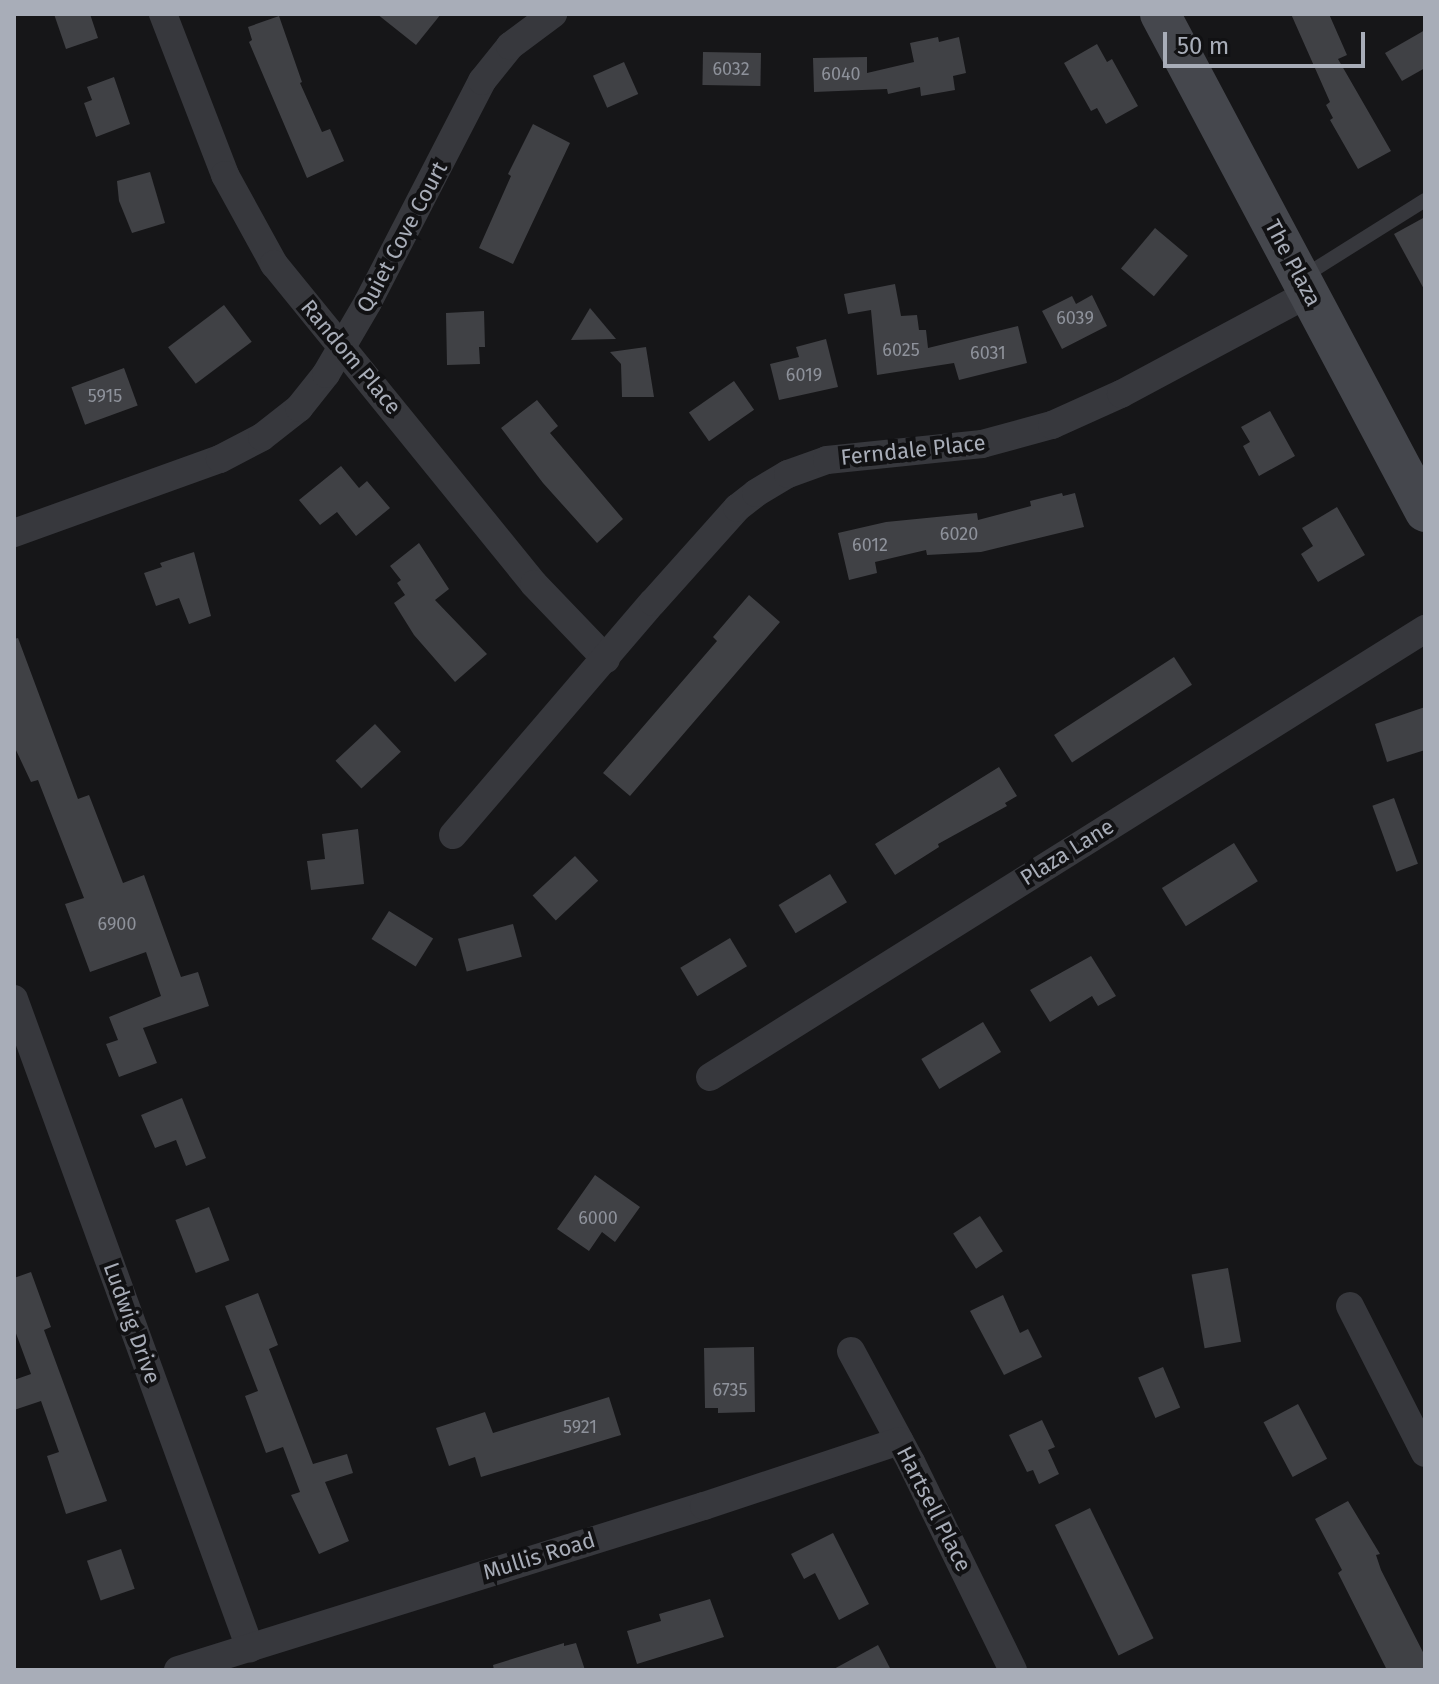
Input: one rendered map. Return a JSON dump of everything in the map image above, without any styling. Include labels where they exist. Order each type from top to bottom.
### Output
[{"type":"main road","name":"The Plaza","points":[[1160,14],[1423,505]]},
{"type":"street","name":"Random Place","points":[[163,14],[203,125],[246,218],[274,264],[534,584],[606,659]]},
{"type":"street","name":"Quiet Cove Court","points":[[14,533],[220,459],[262,437],[299,408],[342,347],[403,238],[482,81],[510,46],[553,14]]},
{"type":"street","name":"Ferndale Place","points":[[453,835],[737,508],[788,474],[852,455],[982,444],[1052,425],[1121,394],[1305,285]]},
{"type":"street","name":"Plaza Lane","points":[[710,1077],[1425,629]]},
{"type":"street","name":"Ludwig Drive","points":[[15,1006],[250,1648]]},
{"type":"street","points":[[1350,1306],[1425,1453]]},
{"type":"street","name":"Hartsell Place","points":[[851,1351],[1013,1670]]},
{"type":"street","name":"Mullis Road","points":[[178,1670],[704,1506],[899,1441]]},
{"type":"lane","points":[[1305,285],[1408,207],[1425,200]]},
{"type":"building","points":[[54,14],[90,14],[98,38],[66,49]]},
{"type":"building","points":[[377,14],[441,14],[416,45]]},
{"type":"building","points":[[1291,14],[1329,14],[1347,55],[1338,59],[1391,151],[1358,169],[1330,120],[1333,118],[1326,105],[1330,102]]},
{"type":"building","points":[[279,16],[300,83],[322,132],[330,129],[344,161],[307,178],[249,42],[252,40],[248,27]]},
{"type":"building","points":[[1425,30],[1425,68],[1402,81],[1385,53]]},
{"type":"building","points":[[938,37],[939,42],[959,37],[966,73],[953,76],[955,90],[921,96],[920,87],[888,94],[887,89],[814,92],[813,58],[867,57],[867,73],[914,62],[910,43]]},
{"type":"building","points":[[1097,44],[1107,62],[1112,59],[1138,106],[1106,124],[1097,108],[1091,111],[1064,63]]},
{"type":"building","points":[[703,52],[761,53],[760,86],[702,85]]},
{"type":"building","points":[[624,62],[638,94],[607,108],[593,76]]},
{"type":"building","points":[[114,77],[130,124],[96,137],[84,103],[92,100],[87,87]]},
{"type":"building","points":[[533,124],[570,143],[513,264],[479,248],[511,176],[508,174]]},
{"type":"building","points":[[150,172],[165,223],[132,233],[119,201],[117,181]]},
{"type":"building","points":[[1425,217],[1425,291],[1394,234]]},
{"type":"building","points":[[1155,228],[1188,256],[1154,296],[1121,269]]},
{"type":"building","points":[[895,284],[901,316],[917,315],[919,330],[926,330],[928,348],[1018,326],[1027,363],[959,380],[954,363],[877,375],[871,310],[848,314],[844,294]]},
{"type":"building","points":[[1092,295],[1107,326],[1062,349],[1042,311],[1072,296],[1076,304]]},
{"type":"building","points":[[224,305],[252,342],[196,384],[168,347]]},
{"type":"building","points":[[590,308],[616,339],[571,340]]},
{"type":"building","points":[[484,311],[485,347],[479,347],[480,364],[447,365],[446,313]]},
{"type":"building","points":[[826,339],[838,387],[779,400],[770,364],[799,357],[796,347]]},
{"type":"building","points":[[646,347],[654,397],[622,397],[621,364],[610,352]]},
{"type":"building","points":[[124,368],[138,406],[85,425],[71,387]]},
{"type":"building","points":[[734,381],[754,410],[709,441],[689,413]]},
{"type":"building","points":[[537,400],[558,426],[550,433],[623,519],[597,543],[543,483],[501,428]]},
{"type":"building","points":[[1270,411],[1295,456],[1259,476],[1243,446],[1250,442],[1241,427]]},
{"type":"building","points":[[341,466],[359,488],[367,481],[390,508],[356,536],[337,512],[320,525],[299,500]]},
{"type":"building","points":[[1062,493],[1063,496],[1075,493],[1084,527],[981,552],[927,555],[926,550],[875,562],[877,573],[849,580],[838,533],[886,522],[977,513],[978,520],[1031,506],[1030,501]]},
{"type":"building","points":[[1337,507],[1365,555],[1318,582],[1301,554],[1313,546],[1302,528]]},
{"type":"building","points":[[419,543],[449,589],[435,600],[487,654],[455,682],[414,635],[394,603],[405,595],[397,583],[401,580],[390,566]]},
{"type":"building","points":[[194,552],[211,616],[189,624],[179,598],[156,606],[144,573],[162,567],[160,563]]},
{"type":"building","points":[[749,595],[780,622],[630,796],[603,773],[717,641],[713,637]]},
{"type":"building","points":[[18,638],[78,799],[89,795],[123,883],[144,875],[181,977],[198,972],[209,1006],[143,1028],[157,1063],[119,1077],[106,1044],[118,1040],[109,1017],[161,996],[146,952],[90,972],[65,904],[84,898],[38,780],[31,782],[14,746],[14,639]]},
{"type":"building","points":[[1174,657],[1192,685],[1072,763],[1054,735]]},
{"type":"building","points":[[1425,707],[1425,750],[1387,762],[1375,724]]},
{"type":"building","points":[[375,724],[401,752],[361,789],[336,761]]},
{"type":"building","points":[[999,767],[1017,796],[1005,803],[1007,806],[938,844],[939,847],[895,875],[875,844]]},
{"type":"building","points":[[1394,798],[1418,864],[1396,872],[1372,806]]},
{"type":"building","points":[[358,829],[364,884],[311,890],[307,861],[325,859],[322,834]]},
{"type":"building","points":[[1234,843],[1258,881],[1186,926],[1162,888]]},
{"type":"building","points":[[575,856],[598,881],[556,920],[533,896]]},
{"type":"building","points":[[830,874],[847,902],[796,933],[779,905]]},
{"type":"building","points":[[389,911],[433,939],[416,967],[372,939]]},
{"type":"building","points":[[513,924],[522,957],[467,972],[458,939]]},
{"type":"building","points":[[730,938],[747,966],[697,996],[680,968]]},
{"type":"building","points":[[1091,956],[1116,996],[1098,1006],[1092,996],[1050,1022],[1030,990]]},
{"type":"building","points":[[983,1022],[1001,1052],[939,1089],[921,1059]]},
{"type":"building","points":[[182,1098],[206,1158],[186,1166],[176,1140],[155,1148],[141,1115]]},
{"type":"building","points":[[595,1175],[640,1207],[615,1242],[602,1232],[589,1251],[557,1229]]},
{"type":"building","points":[[209,1207],[229,1260],[196,1273],[175,1220]]},
{"type":"building","points":[[980,1216],[1003,1251],[976,1269],[953,1233]]},
{"type":"building","points":[[1228,1268],[1241,1342],[1205,1348],[1192,1274]]},
{"type":"building","points":[[31,1272],[51,1327],[44,1330],[107,1501],[66,1514],[47,1456],[59,1452],[41,1401],[14,1410],[14,1380],[31,1374],[14,1328],[14,1278]]},
{"type":"building","points":[[258,1293],[278,1345],[269,1349],[313,1464],[347,1454],[353,1473],[325,1482],[349,1541],[319,1554],[291,1495],[300,1492],[283,1447],[266,1453],[245,1396],[258,1391],[225,1306]]},
{"type":"building","points":[[1003,1295],[1020,1333],[1028,1329],[1042,1357],[1004,1375],[970,1311]]},
{"type":"building","points":[[754,1347],[755,1412],[718,1413],[718,1408],[705,1408],[704,1348]]},
{"type":"building","points":[[1163,1367],[1180,1408],[1155,1418],[1138,1378]]},
{"type":"building","points":[[609,1397],[621,1435],[481,1477],[475,1457],[449,1466],[436,1428],[485,1412],[493,1433]]},
{"type":"building","points":[[1298,1404],[1327,1459],[1293,1477],[1264,1422]]},
{"type":"building","points":[[1042,1420],[1055,1447],[1048,1450],[1059,1474],[1039,1484],[1033,1470],[1027,1472],[1009,1435]]},
{"type":"building","points":[[1348,1501],[1380,1554],[1376,1555],[1381,1570],[1425,1656],[1425,1670],[1387,1670],[1338,1573],[1342,1570],[1315,1519]]},
{"type":"building","points":[[1090,1508],[1154,1638],[1119,1655],[1055,1525]]},
{"type":"building","points":[[833,1533],[869,1604],[839,1620],[815,1573],[804,1579],[791,1554]]},
{"type":"building","points":[[121,1549],[135,1589],[101,1600],[87,1561]]},
{"type":"building","points":[[710,1599],[724,1637],[637,1664],[627,1631],[661,1621],[659,1614]]},
{"type":"building","points":[[564,1643],[564,1646],[576,1643],[585,1670],[494,1670],[493,1665]]},
{"type":"building","points":[[878,1645],[891,1670],[832,1670]]}]
